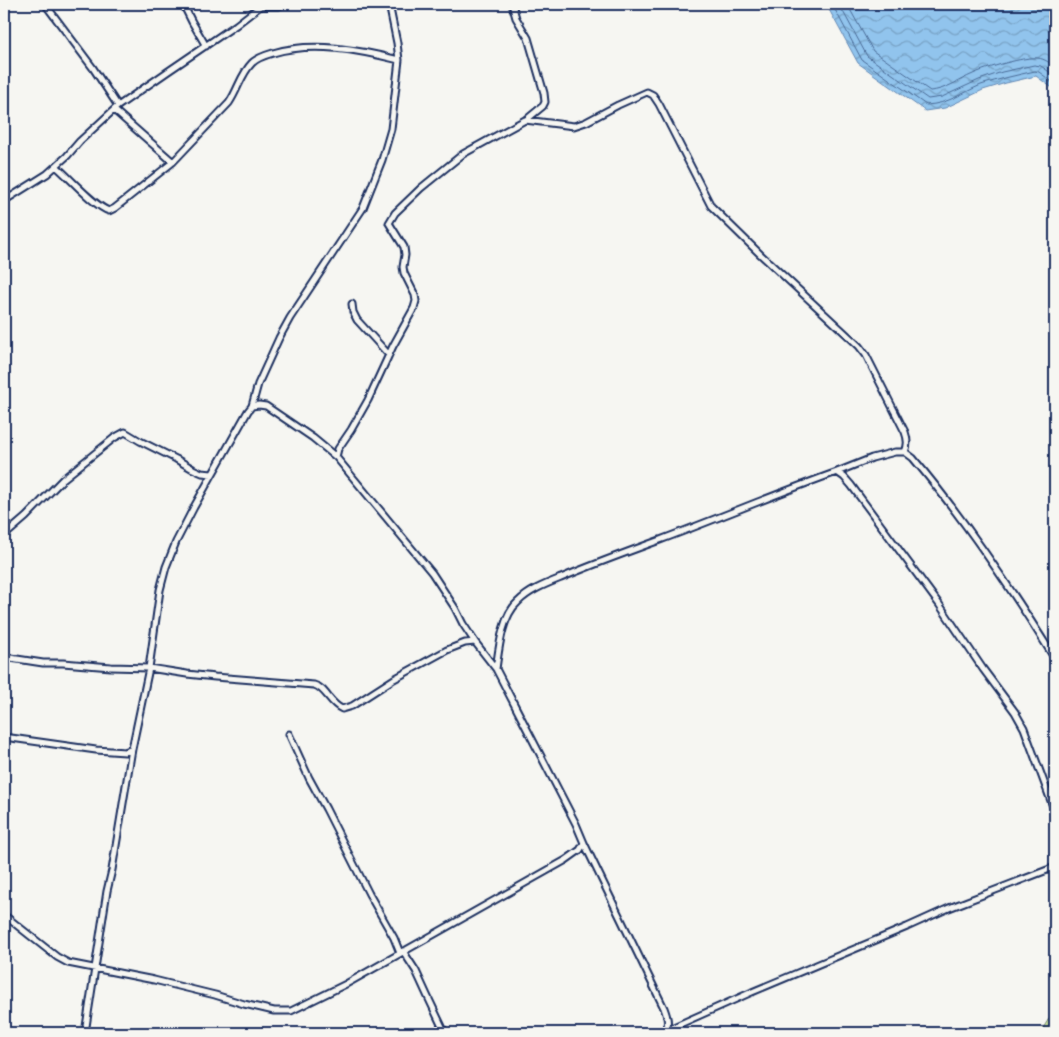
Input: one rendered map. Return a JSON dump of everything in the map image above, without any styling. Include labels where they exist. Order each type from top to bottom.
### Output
[{"type":"street","points":[[44,4],[87,61],[116,108],[173,162]]},
{"type":"street","points":[[183,4],[206,46]]},
{"type":"street","points":[[4,201],[47,174],[116,108],[166,72],[206,46],[262,5],[279,6],[286,4]]},
{"type":"street","points":[[84,1033],[107,891],[132,749],[149,668],[160,590],[166,567],[176,542],[212,474],[252,406],[256,390],[269,358],[290,318],[363,208],[370,191],[391,129],[399,60],[389,4]]},
{"type":"street","points":[[336,456],[368,400],[416,301],[404,273],[404,246],[389,223],[421,188],[463,154],[525,120],[543,106],[545,102],[528,38],[516,18],[512,4]]},
{"type":"street","points":[[56,166],[104,209],[109,211],[173,162],[229,103],[245,70],[253,61],[260,57],[287,48],[308,47],[366,52],[399,60]]},
{"type":"street","points":[[525,120],[574,126],[586,122],[640,94],[647,92],[653,95],[711,206],[859,346],[866,355],[908,439],[905,452]]},
{"type":"street","points":[[352,304],[357,320],[389,355]]},
{"type":"street","points":[[252,406],[259,404],[266,406],[336,456],[432,573],[463,624],[496,669],[576,824],[664,1008],[668,1024],[666,1030]]},
{"type":"street","points":[[4,536],[63,479],[114,438],[125,432],[193,469],[202,473],[212,474]]},
{"type":"street","points":[[496,669],[504,627],[509,615],[517,602],[528,594],[574,573],[872,458],[895,452],[905,452],[913,458],[964,523],[1055,659]]},
{"type":"street","points":[[837,472],[851,485],[1015,712],[1024,728],[1055,812]]},
{"type":"street","points":[[4,657],[43,663],[149,668],[215,677],[314,685],[321,687],[332,702],[342,709],[352,706],[394,679],[447,650],[465,643],[475,642]]},
{"type":"street","points":[[289,734],[309,778],[369,894],[402,952],[416,970],[445,1033]]},
{"type":"street","points":[[4,737],[96,750],[124,752],[132,749]]},
{"type":"street","points":[[4,915],[57,957],[68,963],[154,980],[244,1004],[290,1011],[346,984],[566,860],[580,850],[584,843]]},
{"type":"street","points":[[660,1033],[948,908],[1055,867]]},
{"type":"green space","points":[[1055,1009],[1055,1033],[1040,1033]]},
{"type":"water","points":[[826,4],[1055,4],[1055,90],[1036,76],[983,90],[945,108],[925,111],[858,63]]}]
